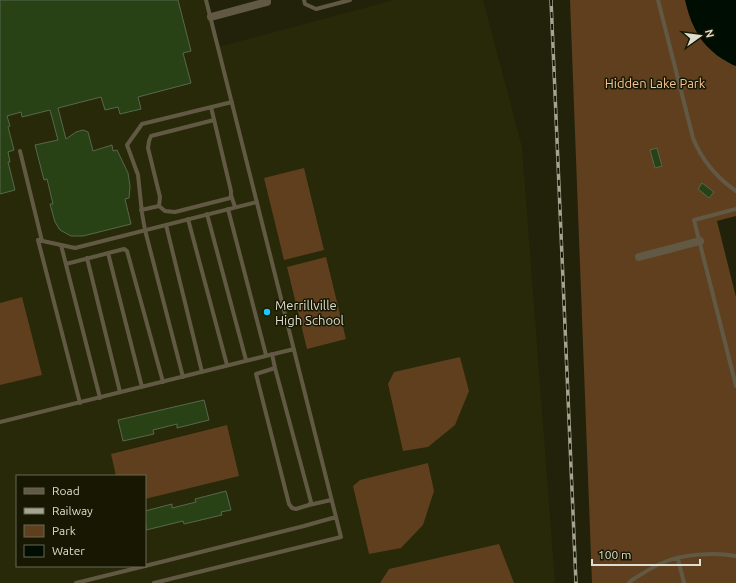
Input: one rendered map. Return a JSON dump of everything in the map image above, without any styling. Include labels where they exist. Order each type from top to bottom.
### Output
[{"type":"street","points":[[210,17],[267,2],[267,0]]},
{"type":"street","points":[[639,256],[700,241]]},
{"type":"lane","points":[[154,583],[341,537],[206,0]]},
{"type":"lane","points":[[304,0],[305,4],[316,10],[350,0]]},
{"type":"lane","points":[[658,0],[693,138],[702,158],[720,178],[736,191]]},
{"type":"lane","points":[[183,376],[145,230],[141,210],[138,175],[127,144],[142,124],[232,102]]},
{"type":"lane","points":[[211,107],[235,207]]},
{"type":"lane","points":[[159,206],[160,197],[148,148],[151,136],[214,120]]},
{"type":"lane","points":[[20,151],[42,241]]},
{"type":"lane","points":[[159,206],[165,211],[175,212],[230,198],[231,195]]},
{"type":"lane","points":[[80,403],[38,240],[75,248],[257,202]]},
{"type":"lane","points":[[141,210],[159,206]]},
{"type":"lane","points":[[228,209],[266,356]]},
{"type":"lane","points":[[736,209],[694,220],[736,386]]},
{"type":"lane","points":[[207,214],[246,360]]},
{"type":"lane","points":[[188,219],[227,366]]},
{"type":"lane","points":[[166,225],[202,372]]},
{"type":"lane","points":[[61,245],[100,398]]},
{"type":"lane","points":[[66,264],[124,249],[128,251],[163,382]]},
{"type":"lane","points":[[108,253],[142,387]]},
{"type":"lane","points":[[87,258],[120,392]]},
{"type":"lane","points":[[0,422],[294,348]]},
{"type":"lane","points":[[272,354],[311,502],[309,505]]},
{"type":"lane","points":[[276,368],[256,374],[289,504],[292,508],[296,509],[331,500]]},
{"type":"lane","points":[[146,566],[336,517]]},
{"type":"lane","points":[[629,583],[663,562],[678,558],[722,553],[736,556]]},
{"type":"lane","points":[[678,558],[684,583]]},
{"type":"lane","points":[[76,583],[141,567]]},
{"type":"shaded area","name":"Merrillville High School","points":[[0,0],[206,0],[218,47],[394,0],[483,0],[522,147],[555,583],[0,583]]},
{"type":"green space","name":"Hidden Lake Park","points":[[570,0],[736,0],[736,216],[717,221],[736,297],[736,583],[592,583]]},
{"type":"green space","points":[[304,168],[324,250],[284,260],[264,178]]},
{"type":"green space","points":[[326,257],[346,339],[307,349],[287,267]]},
{"type":"green space","points":[[22,297],[42,375],[0,385],[0,303]]},
{"type":"green space","points":[[460,357],[469,391],[455,425],[428,447],[403,451],[388,384],[394,372]]},
{"type":"green space","points":[[227,425],[239,476],[146,499],[146,475],[116,475],[111,454]]},
{"type":"green space","points":[[428,463],[434,491],[423,525],[401,548],[369,554],[353,486],[360,480]]},
{"type":"green space","points":[[499,544],[514,583],[380,583],[389,569]]},
{"type":"water","points":[[685,0],[736,0],[736,66],[717,55],[702,40],[691,21]]},
{"type":"building","points":[[0,0],[178,0],[191,51],[183,53],[191,83],[138,97],[141,109],[120,114],[118,107],[105,110],[101,97],[58,108],[66,139],[76,132],[83,130],[88,132],[93,151],[112,145],[113,151],[117,150],[128,173],[130,186],[129,198],[125,199],[131,224],[83,236],[71,236],[60,230],[55,222],[50,204],[53,204],[47,179],[44,180],[35,145],[58,140],[50,110],[22,117],[21,112],[7,116],[10,126],[8,127],[14,150],[8,152],[10,162],[8,162],[15,190],[0,194]]},
{"type":"building","points":[[657,148],[662,166],[655,168],[650,150]]},
{"type":"building","points":[[702,183],[714,192],[709,198],[698,189]]},
{"type":"building","points":[[204,400],[209,420],[177,428],[177,424],[153,430],[154,434],[123,441],[118,420]]},
{"type":"building","points":[[226,491],[231,510],[221,512],[222,515],[184,524],[183,521],[146,530],[146,511],[172,504],[172,508],[196,502],[195,499]]},
{"type":"railway","points":[[551,0],[576,583]]},
{"type":"place","name":"Merrillville High School","points":[[267,312]]}]
